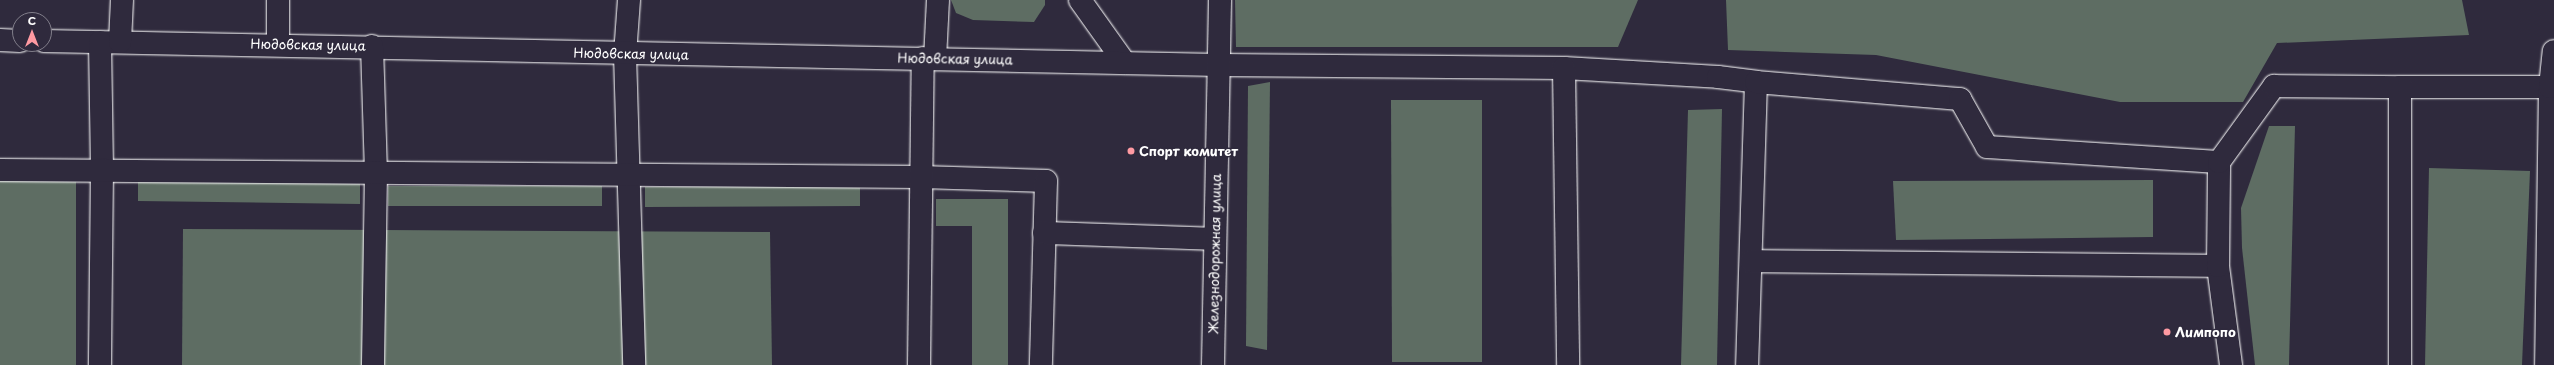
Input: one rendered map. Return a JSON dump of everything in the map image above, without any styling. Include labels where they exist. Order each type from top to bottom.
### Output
[{"type":"street","points":[[100,365],[102,169],[110,42],[122,0]]},
{"type":"street","points":[[278,0],[278,45]]},
{"type":"street","points":[[629,0],[625,54],[634,365]]},
{"type":"street","points":[[918,365],[921,176],[929,59],[938,0]]},
{"type":"street","points":[[1080,0],[1125,63]]},
{"type":"street","name":"Железнодорожная улица","points":[[1213,365],[1214,239],[1220,0]]},
{"type":"street","points":[[0,40],[12,41]]},
{"type":"street","name":"Нюдовская улица","points":[[52,41],[372,46],[625,54],[1219,65],[1564,68],[1718,77],[1756,82],[1960,99],[1987,148],[2219,162]]},
{"type":"street","points":[[372,46],[376,172],[373,365]]},
{"type":"street","points":[[2546,365],[2550,87],[2554,50]]},
{"type":"street","points":[[1564,68],[1568,365]]},
{"type":"street","points":[[1747,365],[1756,82]]},
{"type":"street","points":[[2231,365],[2218,266],[2219,162],[2274,86],[2550,87]]},
{"type":"street","points":[[2400,87],[2400,365]]},
{"type":"street","points":[[0,170],[102,169],[629,176],[921,176],[1046,182],[1041,365]]},
{"type":"street","points":[[1044,233],[1214,239]]},
{"type":"street","points":[[1751,261],[2218,266]]},
{"type":"green space","points":[[951,0],[1045,0],[1045,5],[1034,22],[973,20],[956,13]]},
{"type":"green space","points":[[1235,0],[1638,0],[1618,47],[1236,47]]},
{"type":"green space","points":[[1726,0],[2462,0],[2469,35],[2277,43],[2243,102],[2120,102],[1876,55],[1728,50]]},
{"type":"green space","points":[[1270,82],[1267,350],[1246,346],[1248,86]]},
{"type":"green space","points":[[1391,100],[1482,100],[1482,362],[1392,362]]},
{"type":"green space","points":[[1722,109],[1717,365],[1681,365],[1688,110]]},
{"type":"green space","points":[[2269,126],[2295,126],[2289,365],[2255,365],[2242,248],[2241,208]]},
{"type":"green space","points":[[2429,168],[2530,171],[2522,365],[2425,365]]},
{"type":"green space","points":[[138,178],[360,180],[360,204],[138,201]]},
{"type":"green space","points":[[2153,180],[2153,237],[1896,240],[1893,181]]},
{"type":"green space","points":[[0,181],[76,181],[76,365],[0,365]]},
{"type":"green space","points":[[388,186],[602,186],[602,206],[388,206]]},
{"type":"green space","points":[[860,186],[860,206],[645,207],[645,187]]},
{"type":"green space","points":[[936,199],[1008,199],[1008,365],[972,365],[972,226],[936,226]]},
{"type":"green space","points":[[183,229],[770,232],[772,365],[182,365]]},
{"type":"place","name":"Спорт комитет","points":[[1131,151]]},
{"type":"place","name":"Лимпопо","points":[[2167,332]]}]
